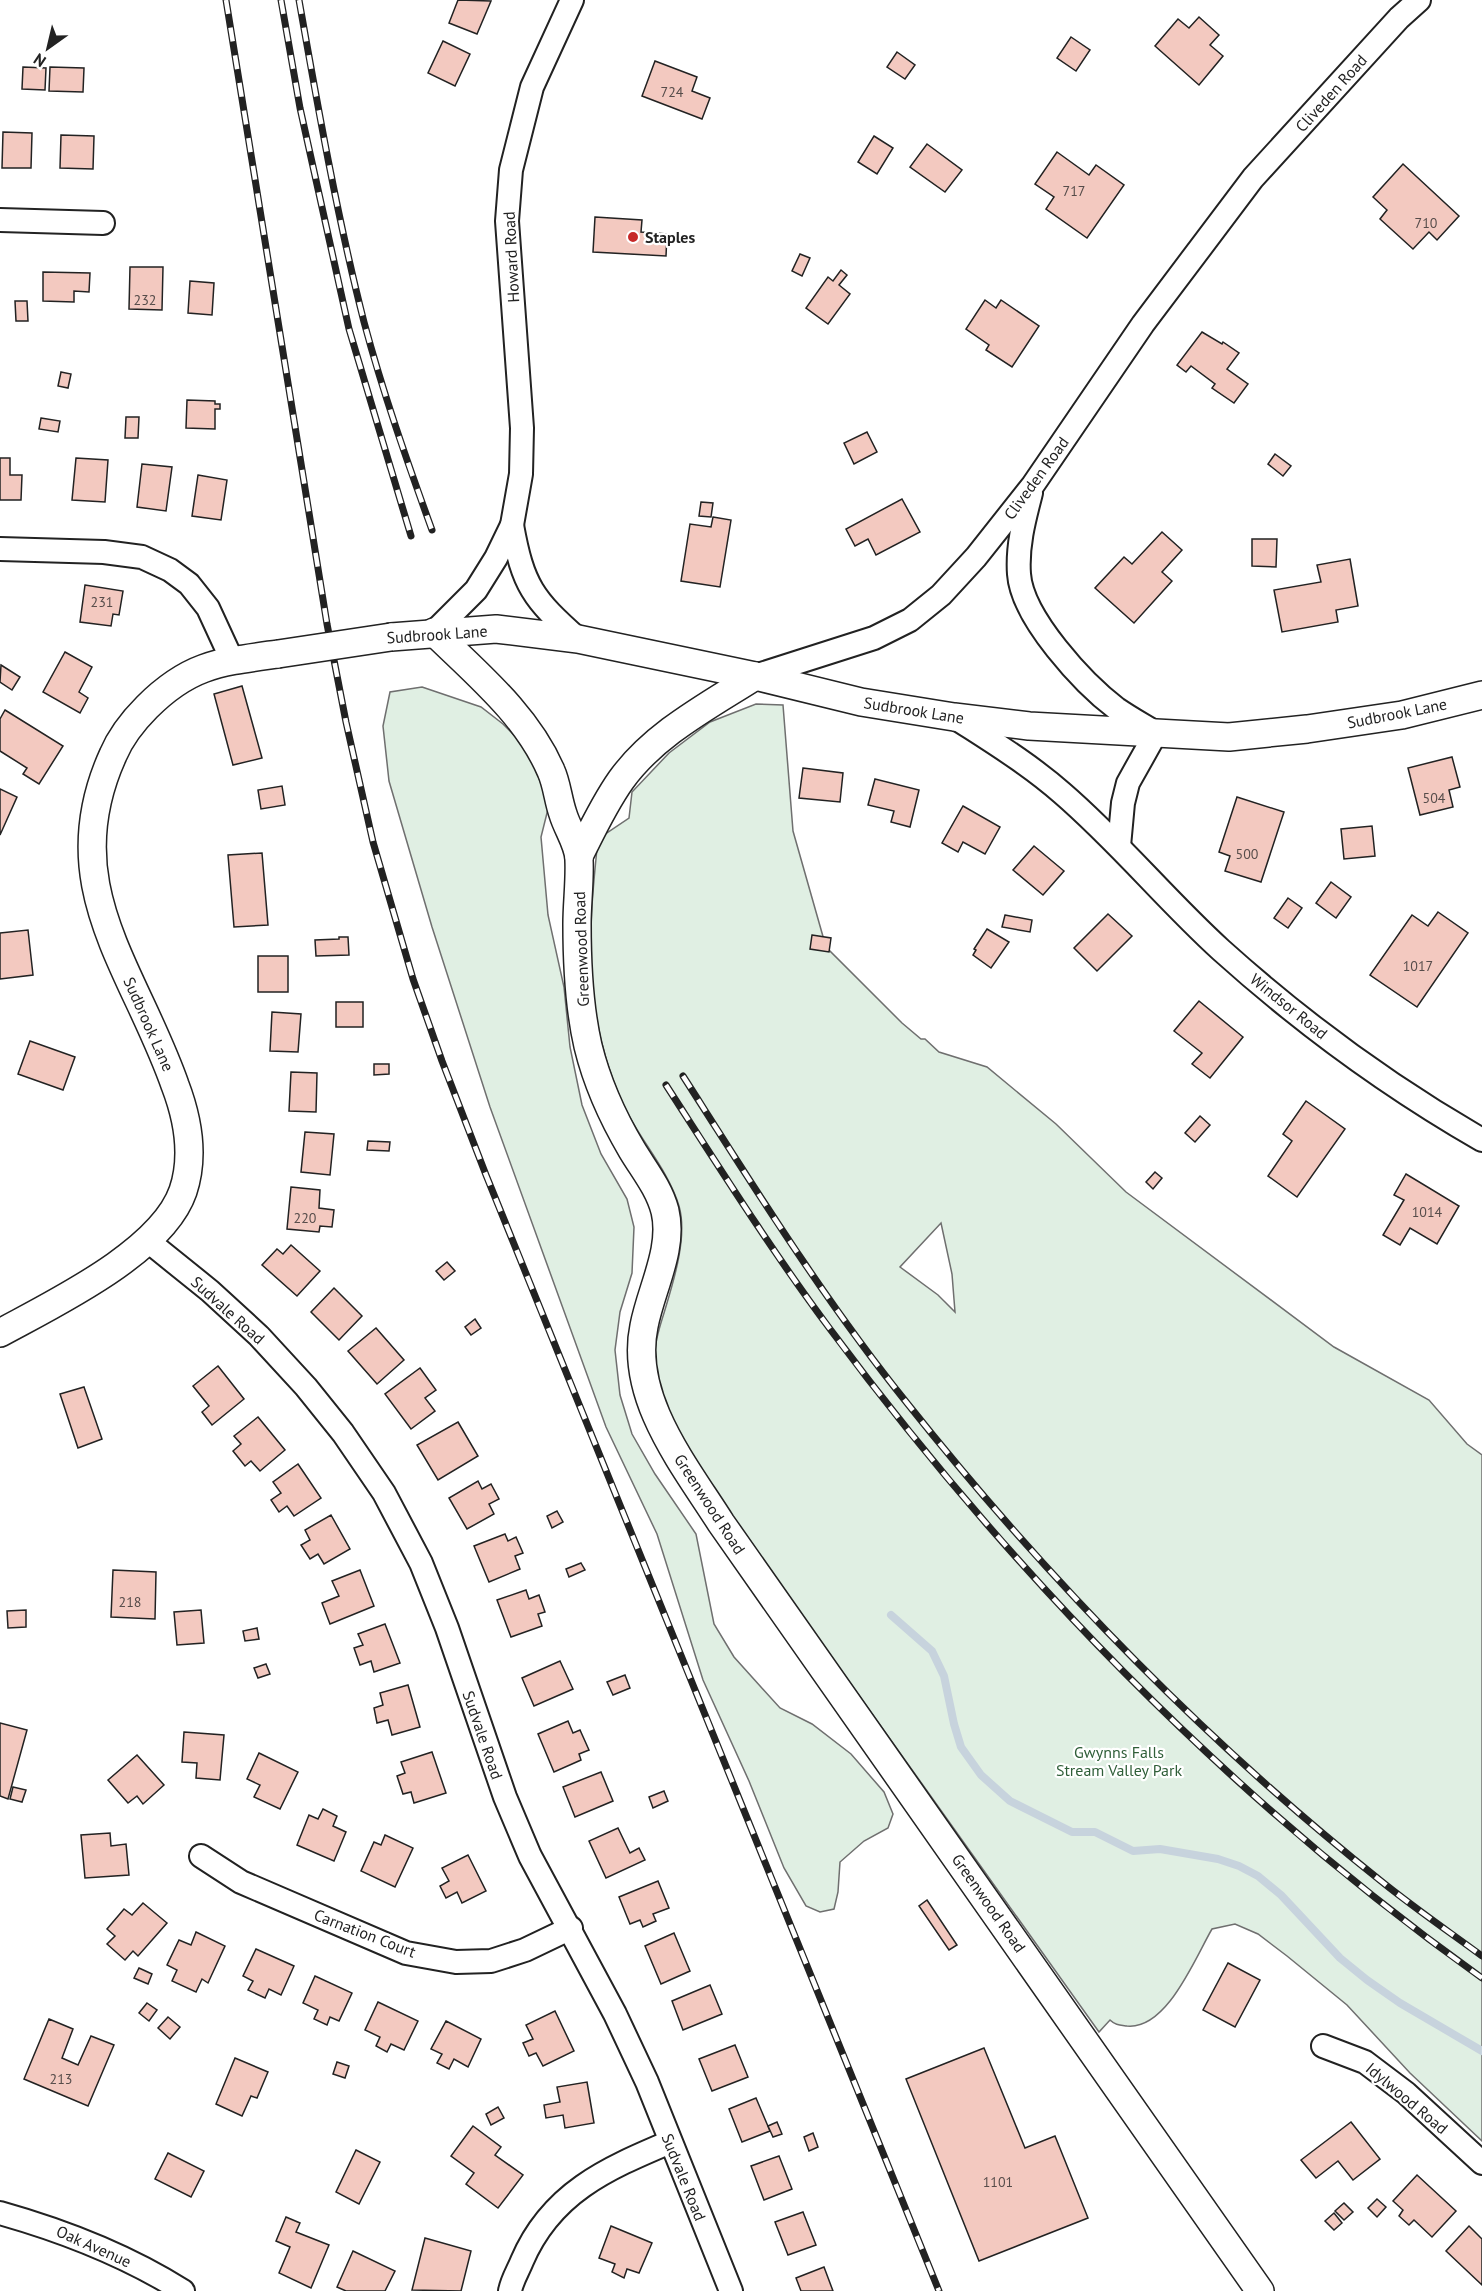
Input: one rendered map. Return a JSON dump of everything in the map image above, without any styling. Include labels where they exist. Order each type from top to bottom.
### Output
[{"type":"street","name":"Howard Road","points":[[434,632],[476,590],[496,558],[512,525],[521,474],[522,428],[507,221],[511,170],[532,87],[572,0]]},
{"type":"street","name":"Cliveden Road","points":[[579,856],[598,816],[622,779],[647,751],[679,725],[754,676],[874,638],[910,620],[941,595],[976,557],[1033,485],[1143,324],[1253,178],[1399,18],[1419,0]]},
{"type":"street","points":[[0,220],[103,223]]},
{"type":"street","points":[[1033,485],[1019,544],[1019,577],[1030,608],[1047,635],[1096,691],[1118,709],[1156,733],[1128,783],[1123,803],[1119,846]]},
{"type":"street","name":"Howard Road","points":[[512,525],[518,559],[527,584],[546,610],[578,639]]},
{"type":"street","points":[[0,549],[104,552],[142,557],[161,566],[189,584],[208,608],[232,660]]},
{"type":"street","name":"Sudbrook Lane","points":[[0,1333],[87,1283],[148,1241],[168,1218],[183,1193],[190,1167],[189,1137],[184,1108],[169,1066],[115,950],[101,910],[93,869],[91,833],[97,797],[117,744],[135,719],[180,679],[204,668],[232,660],[391,636],[496,629],[578,639],[754,676],[861,702],[954,717],[1029,726],[1229,737],[1402,716],[1482,695]]},
{"type":"street","name":"Greenwood Road","points":[[434,632],[494,690],[529,731],[551,772],[563,816],[579,856],[577,924],[579,989],[588,1046],[598,1080],[612,1114],[656,1189],[665,1211],[664,1254],[644,1327],[640,1354],[648,1390],[659,1421],[721,1523],[1260,2291]]},
{"type":"street","name":"Windsor Road","points":[[954,717],[1014,756],[1061,792],[1119,846],[1219,947],[1278,1000],[1382,1078],[1482,1140]]},
{"type":"street","name":"Sudvale Road","points":[[148,1241],[210,1291],[259,1336],[336,1424],[384,1493],[421,1563],[447,1628],[482,1734],[526,1846],[571,1928],[642,2072],[731,2291]]},
{"type":"street","name":"Carnation Court","points":[[201,1856],[241,1882],[406,1953],[456,1962],[491,1961],[525,1950],[571,1928]]},
{"type":"street","name":"Idylwood Road","points":[[1323,2046],[1365,2062],[1406,2093],[1482,2163]]},
{"type":"street","points":[[510,2291],[528,2247],[546,2219],[564,2200],[583,2184],[611,2167],[670,2142]]},
{"type":"street","name":"Oak Avenue","points":[[0,2213],[48,2226],[97,2246],[138,2265],[183,2291]]},
{"type":"green space","points":[[422,687],[481,707],[503,724],[528,749],[549,805],[541,837],[548,915],[564,987],[570,1047],[582,1105],[601,1154],[627,1199],[634,1227],[632,1273],[620,1312],[615,1350],[620,1395],[632,1434],[655,1474],[696,1534],[714,1624],[734,1657],[780,1708],[812,1724],[851,1754],[884,1792],[893,1814],[888,1828],[864,1841],[840,1862],[838,1892],[834,1909],[820,1912],[806,1906],[784,1868],[749,1781],[703,1680],[657,1534],[606,1427],[490,1107],[432,927],[389,781],[383,726],[390,692]]},
{"type":"green space","name":"Gwynns Falls Stream Valley Park","points":[[756,704],[783,705],[793,831],[826,947],[902,1023],[939,1052],[987,1067],[1056,1124],[1126,1192],[1334,1347],[1429,1400],[1467,1444],[1482,1455],[1482,2141],[1410,2073],[1347,2005],[1258,1934],[1235,1924],[1212,1929],[1178,1990],[1155,2017],[1141,2024],[1127,2026],[1110,2020],[1099,2032],[731,1516],[682,1439],[663,1395],[657,1374],[655,1353],[658,1333],[681,1246],[679,1206],[668,1179],[622,1102],[609,1069],[594,1004],[591,972],[592,908],[598,839],[629,818],[632,792],[669,753],[710,722]],"holes":[[[941,1223],[952,1274],[955,1312],[938,1295],[900,1267]]]},
{"type":"building","points":[[458,0],[491,1],[477,34],[449,23]]},
{"type":"building","points":[[1199,17],[1219,35],[1210,45],[1223,56],[1199,85],[1155,46],[1178,19],[1189,28]]},
{"type":"building","points":[[1071,37],[1090,50],[1076,71],[1057,58]]},
{"type":"building","points":[[443,41],[470,54],[455,86],[428,73]]},
{"type":"building","points":[[897,52],[915,65],[905,79],[887,67]]},
{"type":"building","points":[[655,61],[697,77],[692,91],[710,98],[702,119],[642,96]]},
{"type":"building","points":[[23,67],[46,68],[45,90],[22,89]]},
{"type":"building","points":[[50,67],[84,68],[83,92],[49,91]]},
{"type":"building","points":[[3,132],[32,133],[31,168],[2,168]]},
{"type":"building","points":[[61,135],[94,136],[93,169],[60,168]]},
{"type":"building","points":[[874,136],[893,148],[877,174],[858,162]]},
{"type":"building","points":[[927,144],[962,170],[945,192],[910,167]]},
{"type":"building","points":[[1057,152],[1089,175],[1096,165],[1124,185],[1087,238],[1046,209],[1054,197],[1035,184]]},
{"type":"building","points":[[1403,164],[1459,216],[1437,240],[1429,232],[1413,249],[1380,219],[1387,210],[1373,197]]},
{"type":"building","points":[[595,217],[642,220],[641,232],[667,234],[666,256],[593,252]]},
{"type":"building","points":[[800,254],[810,258],[802,276],[792,271]]},
{"type":"building","points":[[130,267],[163,267],[162,310],[129,309]]},
{"type":"building","points":[[841,270],[847,275],[839,285],[850,294],[828,324],[806,308],[828,277],[833,281]]},
{"type":"building","points":[[43,272],[90,273],[89,292],[74,291],[74,302],[43,301]]},
{"type":"building","points":[[190,281],[214,283],[212,315],[188,313]]},
{"type":"building","points":[[985,300],[996,308],[1001,300],[1039,326],[1012,367],[986,350],[989,345],[966,329]]},
{"type":"building","points":[[15,301],[27,301],[28,321],[16,321]]},
{"type":"building","points":[[1202,332],[1239,353],[1227,369],[1248,384],[1234,403],[1212,388],[1215,384],[1191,366],[1186,372],[1177,365]]},
{"type":"building","points":[[61,372],[71,374],[68,388],[58,386]]},
{"type":"building","points":[[187,400],[215,401],[215,404],[220,404],[220,409],[215,409],[215,429],[186,428]]},
{"type":"building","points":[[126,417],[139,417],[138,438],[125,438]]},
{"type":"building","points":[[41,418],[60,421],[58,432],[39,429]]},
{"type":"building","points":[[867,432],[877,452],[854,464],[844,443]]},
{"type":"building","points":[[1275,454],[1291,466],[1283,476],[1268,464]]},
{"type":"building","points":[[0,458],[10,458],[10,475],[22,475],[21,500],[0,500]]},
{"type":"building","points":[[76,458],[108,460],[105,502],[72,500]]},
{"type":"building","points":[[142,464],[172,467],[166,511],[137,507]]},
{"type":"building","points":[[198,475],[227,480],[221,520],[192,516]]},
{"type":"building","points":[[902,499],[920,532],[876,555],[868,539],[855,546],[846,529]]},
{"type":"building","points":[[701,502],[713,503],[711,517],[699,516]]},
{"type":"building","points":[[713,517],[731,520],[720,587],[681,581],[690,524],[711,527]]},
{"type":"building","points":[[1162,532],[1182,550],[1162,572],[1172,581],[1134,623],[1095,588],[1124,557],[1132,564]]},
{"type":"building","points":[[1252,539],[1277,539],[1276,567],[1252,566]]},
{"type":"building","points":[[1350,559],[1358,606],[1336,610],[1338,622],[1282,632],[1274,590],[1321,582],[1317,565]]},
{"type":"building","points":[[85,585],[123,591],[119,615],[113,614],[111,626],[80,622]]},
{"type":"building","points":[[65,652],[92,667],[79,692],[88,698],[80,713],[43,692]]},
{"type":"building","points":[[1,665],[20,677],[12,690],[0,682]]},
{"type":"building","points":[[242,686],[262,758],[233,765],[214,694]]},
{"type":"building","points":[[5,710],[63,746],[39,784],[23,774],[27,768],[0,751],[0,719]]},
{"type":"building","points":[[1452,757],[1460,787],[1449,790],[1453,807],[1420,815],[1408,768]]},
{"type":"building","points":[[803,768],[843,773],[840,802],[799,798]]},
{"type":"building","points":[[875,779],[919,790],[910,827],[891,822],[894,811],[868,805]]},
{"type":"building","points":[[282,786],[285,805],[261,809],[258,790]]},
{"type":"building","points":[[0,789],[17,797],[0,835]]},
{"type":"building","points":[[1237,797],[1284,812],[1261,882],[1225,871],[1230,856],[1219,852]]},
{"type":"building","points":[[963,806],[1000,827],[985,854],[963,842],[958,852],[942,843]]},
{"type":"building","points":[[1372,826],[1375,856],[1344,859],[1341,829]]},
{"type":"building","points":[[1034,846],[1064,871],[1043,895],[1013,870]]},
{"type":"building","points":[[262,853],[268,925],[234,927],[228,855]]},
{"type":"building","points":[[1331,882],[1351,897],[1336,918],[1316,903]]},
{"type":"building","points":[[1288,898],[1302,908],[1288,928],[1274,918]]},
{"type":"building","points":[[1438,912],[1468,933],[1417,1007],[1370,975],[1412,915],[1428,926]]},
{"type":"building","points":[[1108,914],[1132,936],[1097,971],[1074,948]]},
{"type":"building","points":[[1005,915],[1032,920],[1030,932],[1002,927]]},
{"type":"building","points":[[987,929],[1009,942],[991,968],[973,955],[976,950],[974,949]]},
{"type":"building","points":[[28,930],[33,975],[0,979],[0,933]]},
{"type":"building","points":[[812,935],[831,938],[829,952],[810,949]]},
{"type":"building","points":[[339,937],[348,937],[349,955],[316,956],[315,940],[339,939]]},
{"type":"building","points":[[258,956],[288,956],[288,992],[258,992]]},
{"type":"building","points":[[1199,1001],[1243,1037],[1210,1078],[1192,1064],[1202,1053],[1174,1031]]},
{"type":"building","points":[[336,1002],[363,1002],[363,1027],[336,1027]]},
{"type":"building","points":[[272,1012],[301,1014],[298,1052],[270,1051]]},
{"type":"building","points":[[30,1041],[75,1057],[63,1090],[18,1074]]},
{"type":"building","points":[[374,1064],[389,1064],[389,1074],[374,1075]]},
{"type":"building","points":[[291,1072],[317,1073],[316,1112],[289,1111]]},
{"type":"building","points":[[1306,1101],[1345,1129],[1297,1197],[1268,1176],[1292,1141],[1283,1134]]},
{"type":"building","points":[[1200,1116],[1210,1125],[1195,1142],[1185,1133]]},
{"type":"building","points":[[305,1132],[334,1134],[330,1175],[301,1172]]},
{"type":"building","points":[[368,1141],[390,1142],[389,1151],[367,1150]]},
{"type":"building","points":[[1155,1172],[1162,1178],[1153,1189],[1146,1182]]},
{"type":"building","points":[[1406,1174],[1459,1206],[1437,1244],[1410,1228],[1400,1245],[1383,1235],[1404,1200],[1394,1195]]},
{"type":"building","points":[[291,1187],[320,1190],[319,1208],[334,1210],[332,1227],[320,1226],[319,1232],[287,1229]]},
{"type":"building","points":[[291,1245],[320,1271],[297,1296],[262,1265],[277,1249],[283,1254]]},
{"type":"building","points":[[447,1262],[455,1271],[444,1280],[436,1271]]},
{"type":"building","points":[[334,1288],[362,1316],[339,1340],[311,1312]]},
{"type":"building","points":[[475,1319],[481,1328],[471,1335],[465,1327]]},
{"type":"building","points":[[376,1328],[404,1360],[377,1384],[348,1351]]},
{"type":"building","points":[[218,1366],[244,1399],[212,1425],[202,1412],[209,1406],[193,1386]]},
{"type":"building","points":[[420,1368],[436,1390],[425,1398],[435,1411],[411,1429],[385,1394]]},
{"type":"building","points":[[84,1387],[102,1439],[78,1448],[60,1394]]},
{"type":"building","points":[[258,1417],[285,1450],[260,1471],[251,1461],[245,1466],[233,1451],[241,1444],[234,1436]]},
{"type":"building","points":[[458,1422],[478,1456],[438,1480],[417,1445]]},
{"type":"building","points":[[298,1464],[321,1498],[294,1516],[287,1506],[279,1512],[271,1500],[281,1493],[273,1482]]},
{"type":"building","points":[[478,1481],[482,1489],[491,1484],[499,1499],[489,1504],[494,1514],[467,1529],[449,1498]]},
{"type":"building","points":[[557,1511],[563,1522],[552,1528],[547,1516]]},
{"type":"building","points":[[331,1515],[350,1549],[324,1564],[318,1554],[310,1559],[301,1545],[310,1540],[305,1530]]},
{"type":"building","points":[[505,1534],[508,1541],[516,1537],[523,1553],[515,1556],[520,1569],[489,1582],[474,1546]]},
{"type":"building","points":[[581,1563],[585,1570],[569,1577],[566,1569]]},
{"type":"building","points":[[113,1570],[156,1572],[155,1619],[111,1617]]},
{"type":"building","points":[[360,1570],[374,1606],[330,1624],[322,1603],[339,1596],[332,1581]]},
{"type":"building","points":[[526,1590],[529,1599],[539,1595],[545,1612],[538,1614],[542,1626],[511,1637],[497,1600]]},
{"type":"building","points":[[26,1610],[26,1627],[8,1628],[7,1611]]},
{"type":"building","points":[[201,1610],[204,1643],[177,1645],[174,1612]]},
{"type":"building","points":[[385,1624],[400,1663],[374,1672],[371,1661],[360,1665],[354,1648],[363,1645],[358,1634]]},
{"type":"building","points":[[257,1628],[259,1639],[245,1641],[243,1631]]},
{"type":"building","points":[[560,1661],[573,1689],[534,1706],[522,1678]]},
{"type":"building","points":[[266,1664],[270,1674],[258,1678],[254,1668]]},
{"type":"building","points":[[625,1675],[630,1688],[613,1695],[607,1682]]},
{"type":"building","points":[[408,1685],[420,1727],[392,1735],[388,1720],[377,1723],[374,1708],[383,1705],[380,1693]]},
{"type":"building","points":[[568,1721],[573,1733],[580,1730],[589,1750],[579,1754],[581,1760],[554,1772],[538,1734]]},
{"type":"building","points":[[0,1723],[27,1730],[8,1799],[0,1796]]},
{"type":"building","points":[[184,1732],[224,1735],[220,1780],[196,1778],[197,1763],[182,1762]]},
{"type":"building","points":[[432,1752],[446,1793],[414,1803],[411,1792],[403,1794],[397,1776],[405,1773],[401,1762]]},
{"type":"building","points":[[259,1753],[298,1772],[280,1809],[254,1797],[260,1785],[247,1779]]},
{"type":"building","points":[[137,1755],[164,1785],[143,1804],[137,1796],[128,1803],[108,1780]]},
{"type":"building","points":[[601,1772],[613,1801],[575,1817],[563,1787]]},
{"type":"building","points":[[13,1787],[26,1790],[22,1802],[10,1799]]},
{"type":"building","points":[[664,1791],[668,1801],[653,1808],[649,1797]]},
{"type":"building","points":[[323,1809],[337,1816],[333,1826],[346,1832],[334,1861],[297,1845],[309,1815],[318,1819]]},
{"type":"building","points":[[618,1828],[630,1853],[639,1848],[645,1860],[606,1878],[589,1841]]},
{"type":"building","points":[[110,1833],[111,1846],[126,1844],[129,1875],[85,1878],[81,1835]]},
{"type":"building","points":[[385,1835],[413,1848],[395,1887],[361,1871],[374,1842],[381,1845]]},
{"type":"building","points":[[468,1855],[486,1891],[462,1903],[457,1892],[446,1898],[440,1886],[449,1881],[442,1868]]},
{"type":"building","points":[[658,1881],[669,1908],[653,1914],[656,1921],[643,1927],[640,1920],[630,1924],[619,1897]]},
{"type":"building","points":[[927,1900],[957,1945],[949,1950],[919,1906]]},
{"type":"building","points":[[143,1903],[167,1923],[138,1956],[133,1951],[125,1960],[107,1944],[115,1936],[107,1929],[124,1909],[132,1915]]},
{"type":"building","points":[[196,1932],[225,1946],[208,1983],[202,1979],[196,1992],[172,1981],[177,1970],[167,1965],[179,1940],[191,1945]]},
{"type":"building","points":[[674,1933],[690,1971],[661,1984],[645,1946]]},
{"type":"building","points":[[256,1949],[294,1966],[281,1995],[269,1989],[265,1998],[248,1990],[253,1981],[243,1976]]},
{"type":"building","points":[[1228,1963],[1260,1980],[1235,2027],[1203,2010]]},
{"type":"building","points":[[139,1968],[152,1974],[148,1984],[134,1978]]},
{"type":"building","points":[[315,1976],[352,1993],[339,2021],[330,2017],[327,2025],[314,2019],[318,2010],[303,2003]]},
{"type":"building","points":[[710,1985],[722,2014],[683,2030],[672,2001]]},
{"type":"building","points":[[378,2002],[418,2021],[404,2050],[391,2044],[387,2052],[376,2046],[380,2037],[365,2030]]},
{"type":"building","points":[[147,2003],[157,2010],[149,2021],[139,2013]]},
{"type":"building","points":[[555,2011],[574,2051],[543,2066],[536,2053],[529,2056],[523,2043],[533,2039],[526,2025]]},
{"type":"building","points":[[168,2017],[180,2027],[170,2039],[158,2028]]},
{"type":"building","points":[[49,2019],[73,2029],[62,2058],[78,2065],[91,2036],[114,2045],[88,2106],[24,2079]]},
{"type":"building","points":[[446,2021],[481,2039],[468,2067],[454,2059],[449,2069],[437,2063],[442,2054],[431,2049]]},
{"type":"building","points":[[735,2045],[748,2077],[712,2091],[699,2059]]},
{"type":"building","points":[[984,2048],[1025,2148],[1055,2136],[1088,2218],[979,2261],[906,2079]]},
{"type":"building","points":[[235,2058],[268,2072],[257,2098],[251,2096],[242,2116],[216,2104]]},
{"type":"building","points":[[337,2062],[349,2066],[345,2078],[333,2074]]},
{"type":"building","points":[[587,2082],[594,2123],[565,2128],[563,2115],[546,2118],[544,2105],[560,2102],[557,2087]]},
{"type":"building","points":[[756,2098],[770,2131],[742,2142],[729,2109]]},
{"type":"building","points":[[498,2107],[504,2118],[491,2125],[486,2114]]},
{"type":"building","points":[[777,2122],[782,2134],[773,2137],[768,2126]]},
{"type":"building","points":[[1351,2122],[1380,2159],[1353,2180],[1338,2161],[1316,2178],[1301,2160]]},
{"type":"building","points":[[473,2126],[501,2147],[495,2155],[523,2175],[498,2208],[466,2184],[474,2173],[451,2156]]},
{"type":"building","points":[[813,2133],[818,2147],[809,2151],[804,2137]]},
{"type":"building","points":[[356,2150],[380,2162],[359,2204],[336,2192]]},
{"type":"building","points":[[168,2153],[204,2171],[191,2197],[155,2179]]},
{"type":"building","points":[[779,2156],[792,2189],[764,2200],[751,2166]]},
{"type":"building","points":[[1417,2175],[1456,2211],[1432,2237],[1414,2220],[1409,2225],[1399,2216],[1403,2210],[1393,2201]]},
{"type":"building","points":[[1377,2199],[1386,2207],[1377,2217],[1368,2208]]},
{"type":"building","points":[[1344,2203],[1353,2212],[1344,2220],[1335,2211]]},
{"type":"building","points":[[803,2212],[816,2245],[788,2255],[775,2222]]},
{"type":"building","points":[[1334,2213],[1342,2223],[1334,2230],[1325,2221]]},
{"type":"building","points":[[286,2217],[300,2223],[296,2232],[329,2245],[311,2288],[279,2273],[290,2247],[276,2241]]},
{"type":"building","points":[[611,2226],[652,2243],[639,2273],[627,2269],[624,2278],[612,2272],[615,2264],[599,2258]]},
{"type":"building","points":[[1469,2226],[1482,2239],[1482,2285],[1446,2251]]},
{"type":"building","points":[[425,2238],[471,2251],[461,2291],[412,2290]]},
{"type":"building","points":[[353,2251],[395,2271],[385,2291],[346,2291],[337,2287]]},
{"type":"building","points":[[824,2267],[833,2291],[801,2291],[796,2278]]},
{"type":"waterway","points":[[891,1615],[932,1651],[944,1676],[961,1747],[981,1775],[1010,1801],[1072,1832],[1095,1832],[1133,1851],[1160,1849],[1218,1859],[1258,1876],[1281,1895],[1340,1958],[1367,1980],[1400,2003],[1482,2051]]},
{"type":"railway","points":[[226,0],[327,624],[373,842],[413,979],[486,1175],[939,2291]]},
{"type":"railway","points":[[281,0],[300,108],[349,329],[411,536]]},
{"type":"railway","points":[[299,0],[337,202],[364,322],[379,375],[432,530]]},
{"type":"railway","points":[[683,1076],[790,1242],[876,1364],[960,1468],[1072,1595],[1130,1656],[1252,1772],[1381,1881],[1482,1956]]},
{"type":"railway","points":[[666,1085],[766,1239],[830,1329],[974,1509],[1051,1596],[1131,1679],[1214,1759],[1300,1836],[1389,1909],[1482,1978]]},
{"type":"place","name":"Staples","points":[[633,237]]}]
